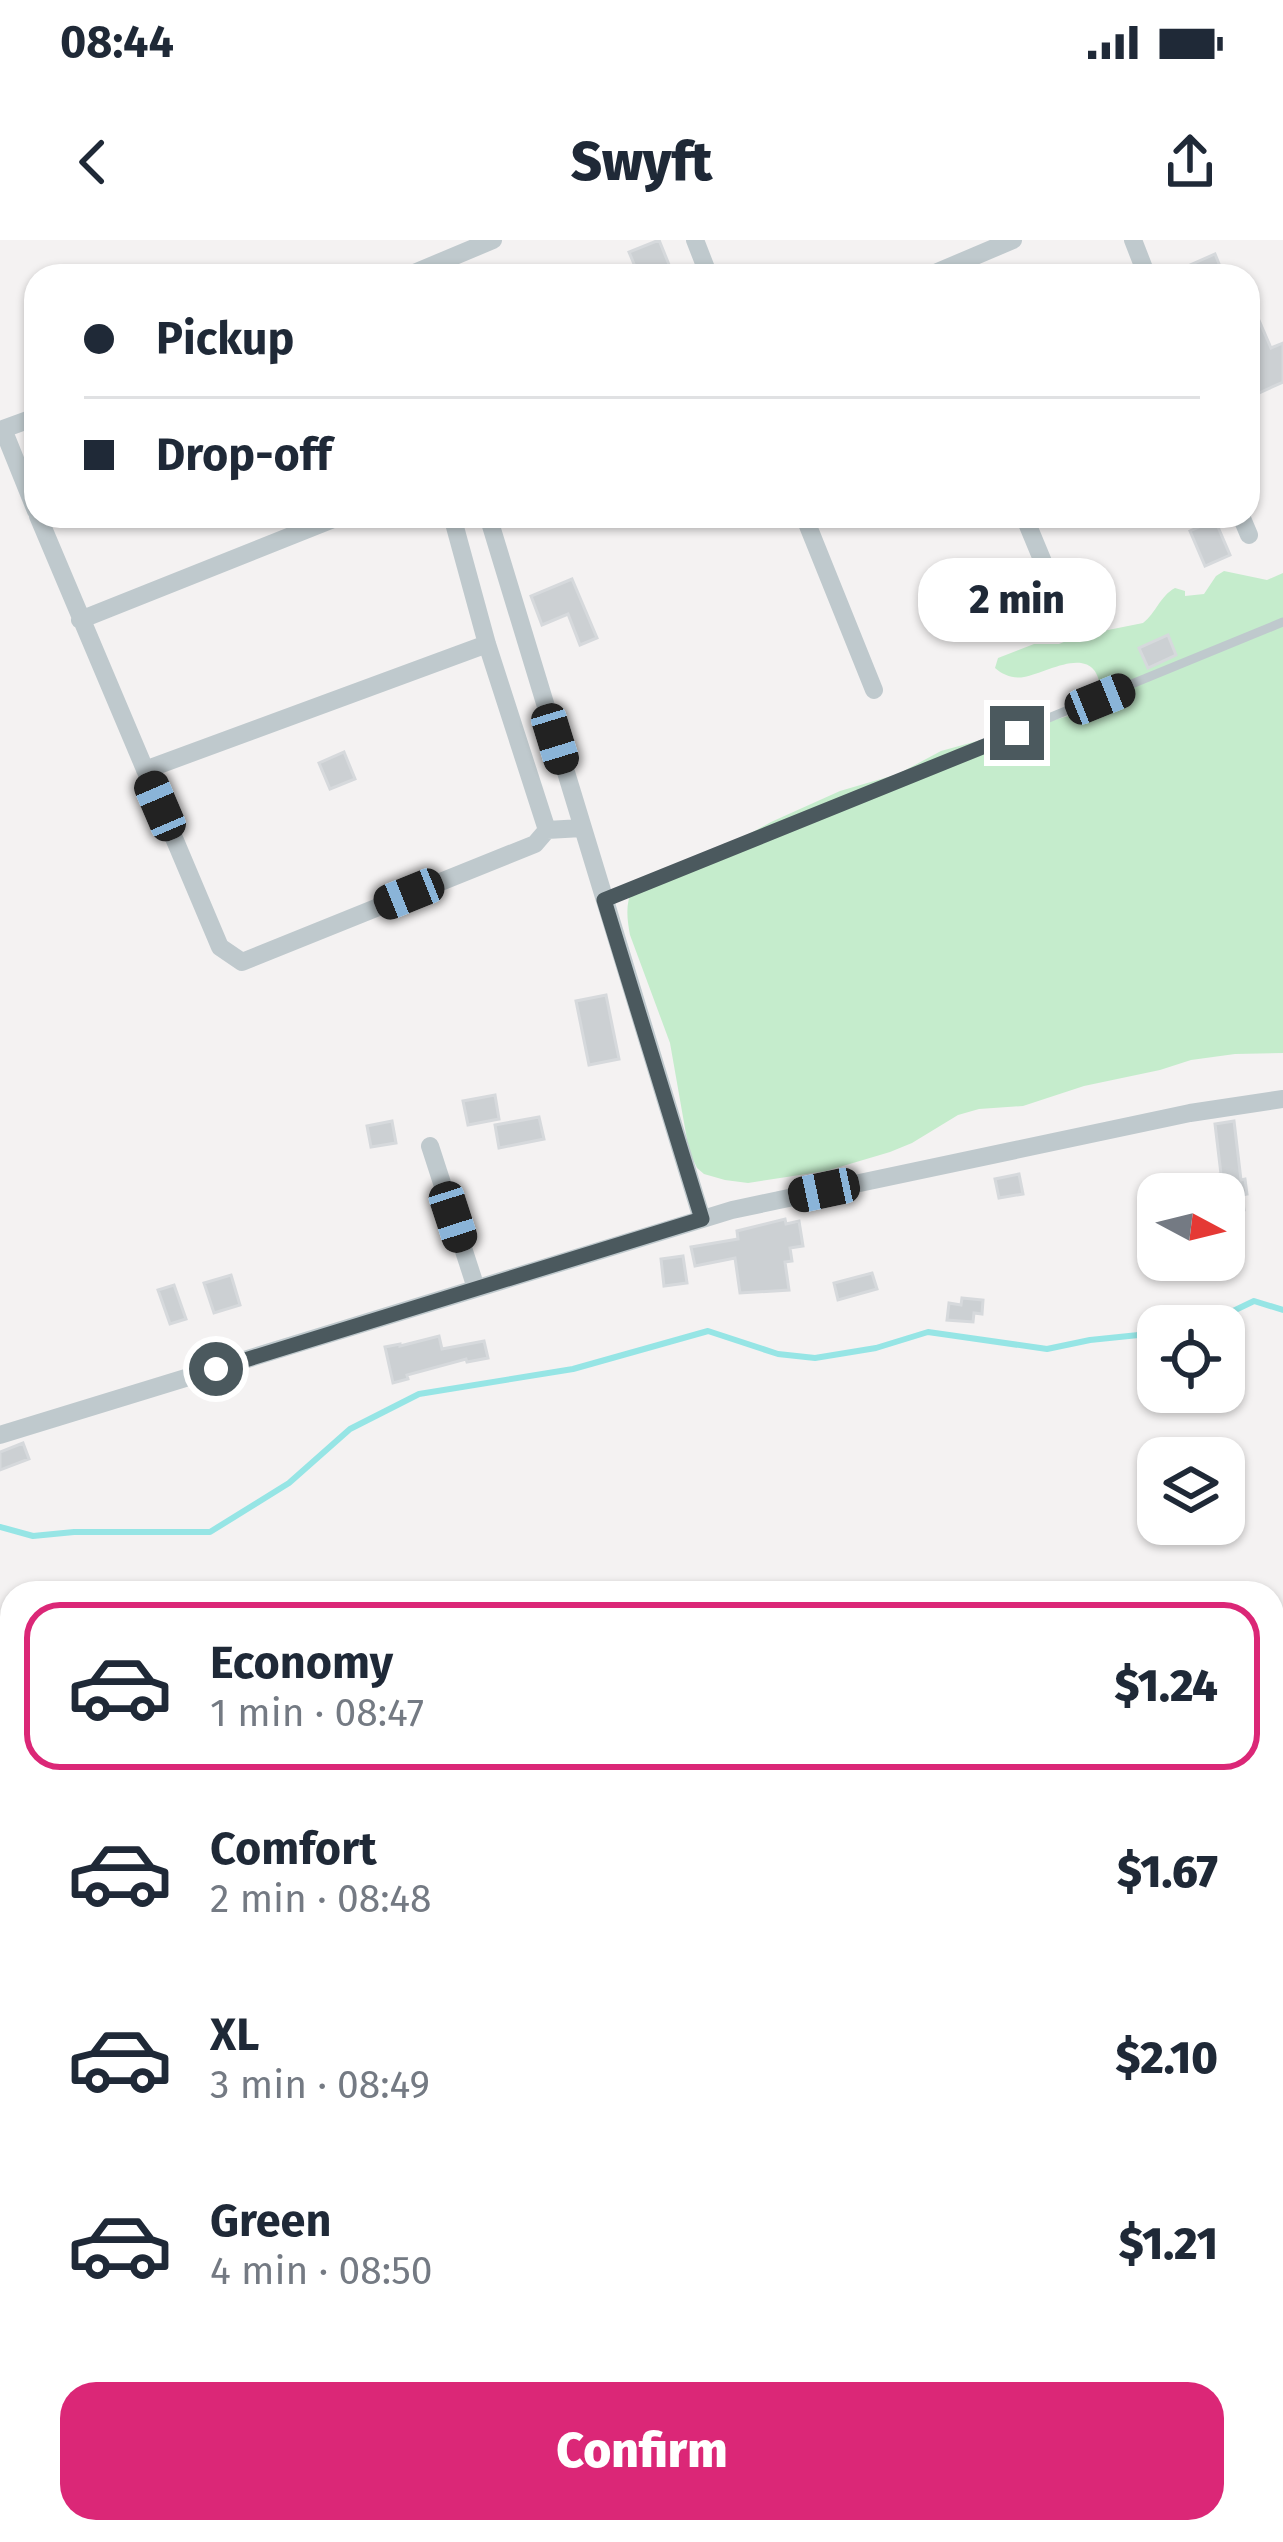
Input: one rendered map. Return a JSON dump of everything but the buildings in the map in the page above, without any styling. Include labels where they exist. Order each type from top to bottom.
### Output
[{"type":"street","points":[[441,264],[493,240]]},
{"type":"street","points":[[956,264],[1013,240]]},
{"type":"street","points":[[3,429],[24,481]]},
{"type":"street","points":[[43,528],[220,947],[242,962],[535,844],[547,830],[582,828]]},
{"type":"street","points":[[80,620],[311,528]]},
{"type":"street","points":[[455,528],[547,830]]},
{"type":"street","points":[[492,528],[702,1219]]},
{"type":"street","points":[[809,528],[874,690]]},
{"type":"street","points":[[1029,528],[1058,598]]},
{"type":"street","points":[[145,770],[487,644]]},
{"type":"street","points":[[0,1436],[732,1210],[1190,1113],[1283,1099]]},
{"type":"street","points":[[430,1146],[476,1288]]},
{"type":"lane","points":[[604,900],[1283,622]]},
{"type":"green space","points":[[1224,571],[1267,580],[1283,573],[1283,1053],[1191,1060],[1023,1106],[979,1109],[958,1115],[890,1152],[826,1171],[748,1183],[704,1174],[697,1168],[689,1151],[670,1043],[630,935],[628,905],[633,888],[840,791],[898,774],[941,751],[1072,715],[1100,686],[1089,665],[1068,664],[1016,677],[995,668],[998,658],[1034,644],[1059,644],[1143,623],[1175,588],[1185,591],[1185,596],[1204,594]]},
{"type":"waterway","points":[[1245,1305],[1254,1301],[1283,1310]]},
{"type":"waterway","points":[[0,1527],[33,1536],[210,1532],[289,1483],[350,1429],[419,1394],[573,1369],[708,1331],[778,1354],[815,1358],[876,1348],[928,1332],[1047,1349],[1137,1335]]},
{"type":"route","points":[[216,1369],[702,1219],[604,900],[1017,733]]}]
